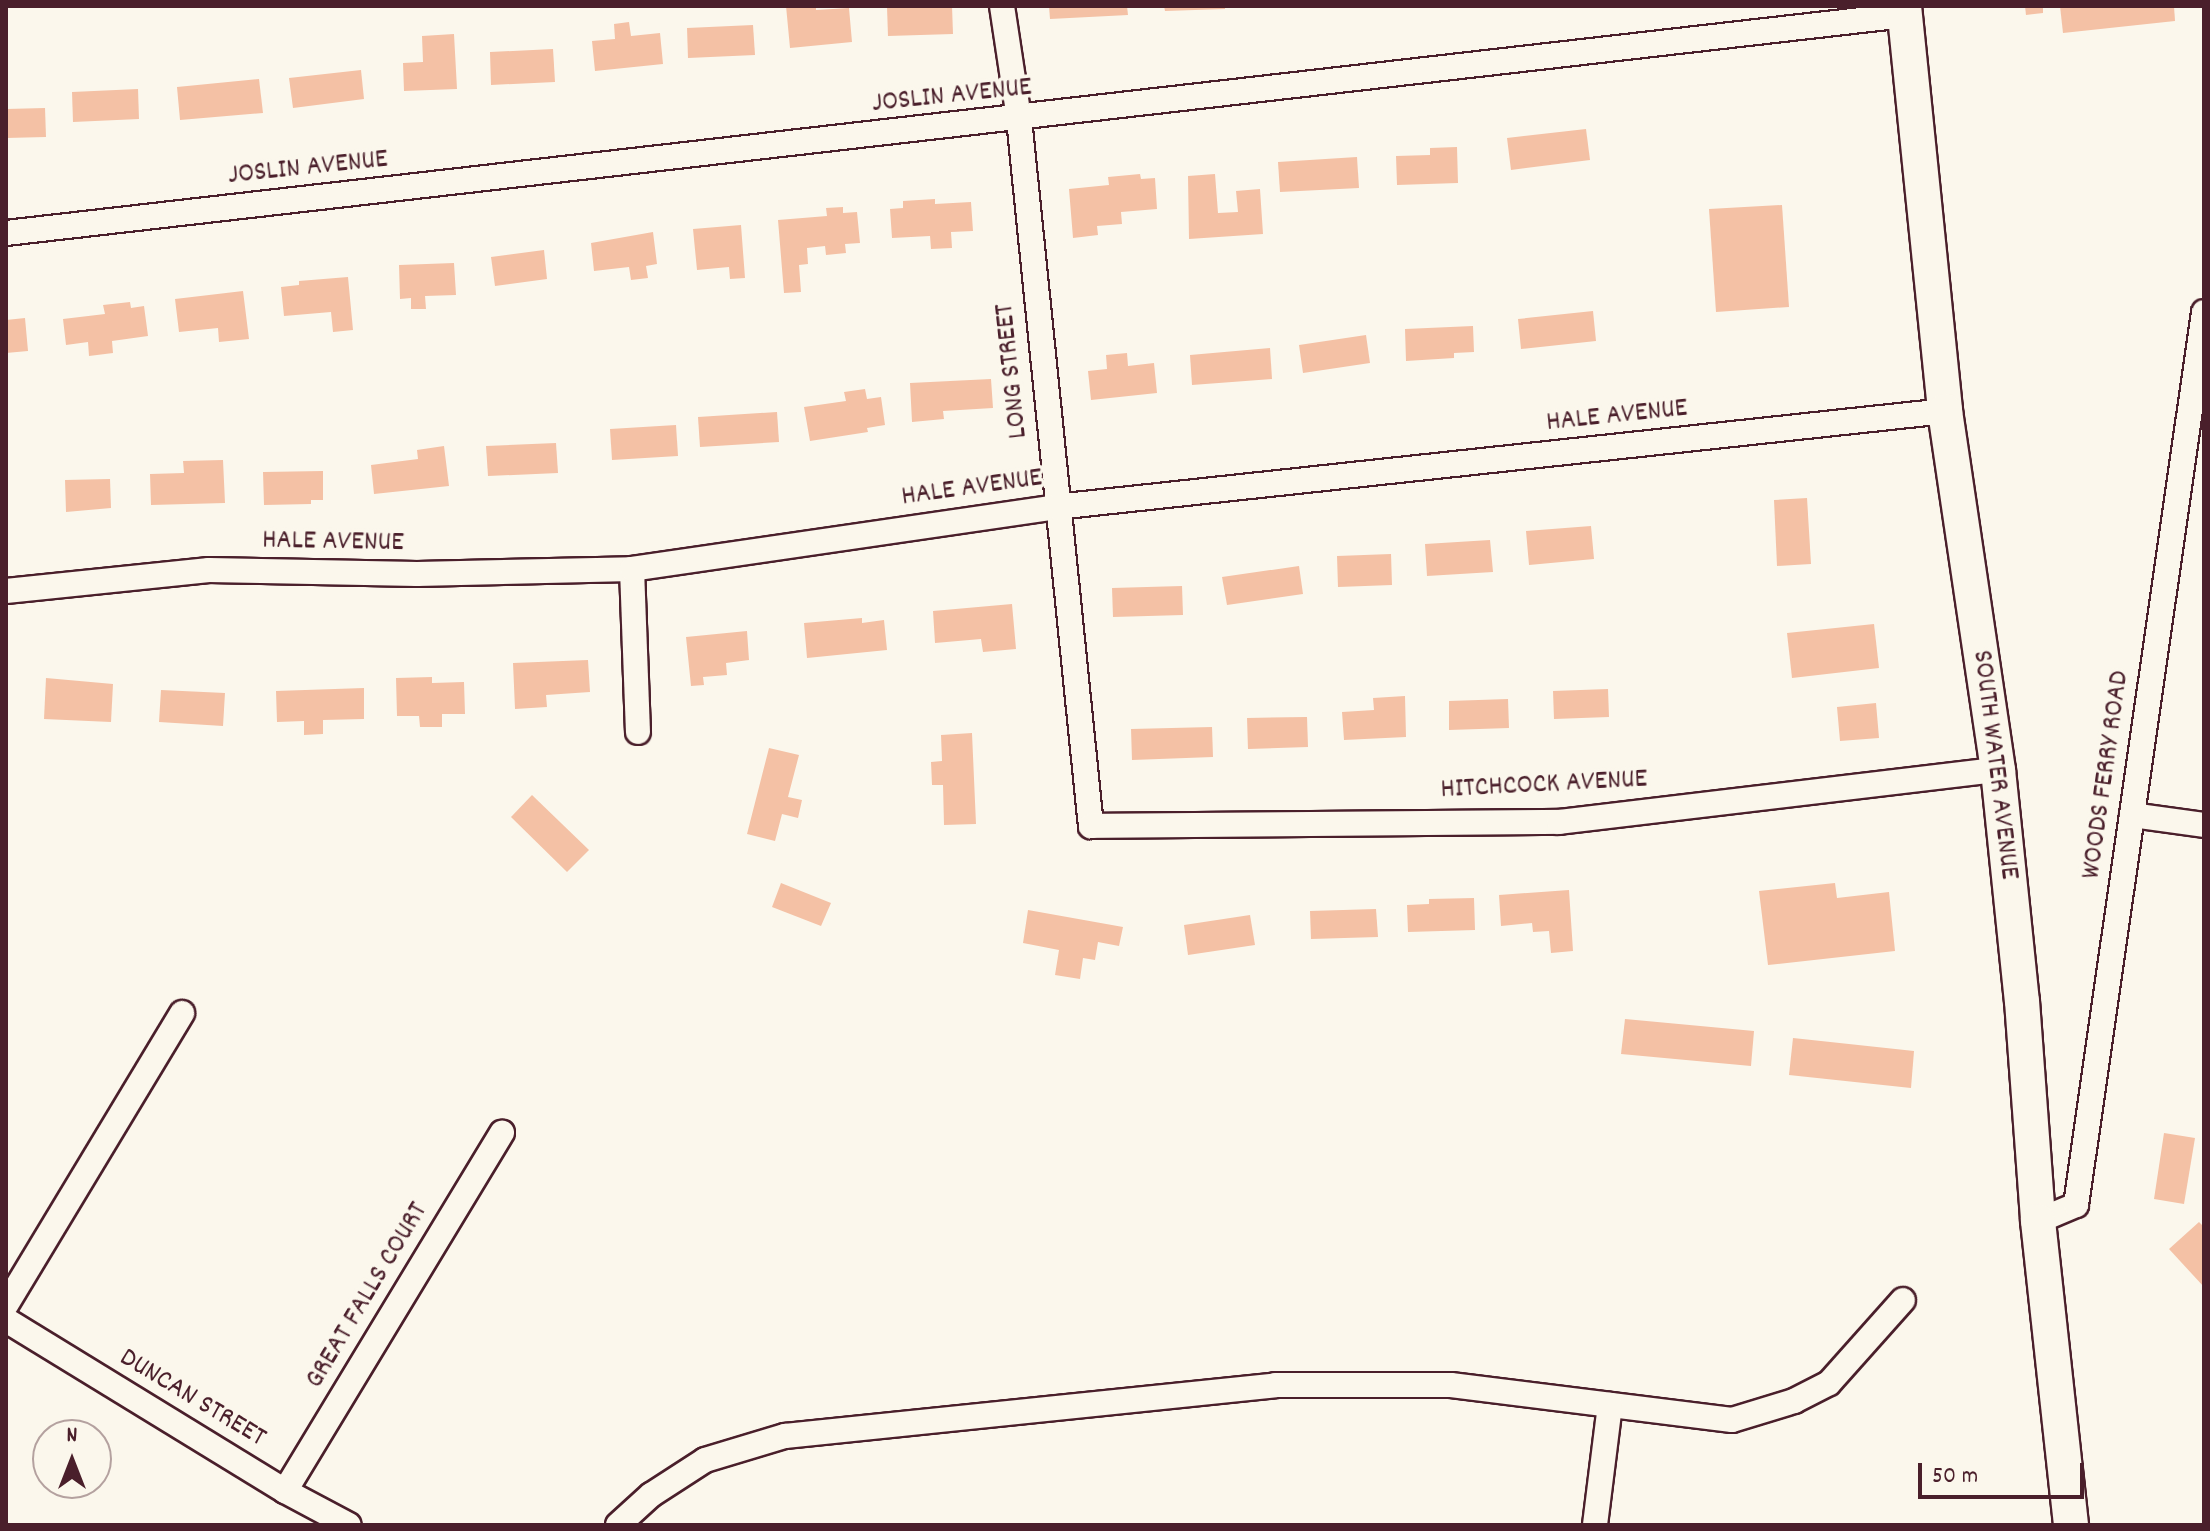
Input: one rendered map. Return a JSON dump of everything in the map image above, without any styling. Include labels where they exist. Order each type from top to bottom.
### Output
[{"type":"main road","name":"SOUTH WATER AVENUE","points":[[1905,10],[1945,411],[1998,770],[2022,1001],[2038,1221],[2071,1525]]},
{"type":"street","name":"LONG STREET","points":[[1002,6],[1019,119],[1056,507],[1091,826]]},
{"type":"street","name":"JOSLIN AVENUE","points":[[6,233],[1019,119],[1905,10]]},
{"type":"street","name":"WOODS FERRY ROAD","points":[[2038,1221],[2076,1205],[2204,312]]},
{"type":"street","name":"HALE AVENUE","points":[[6,591],[209,570],[417,574],[632,569],[1056,507],[1945,411]]},
{"type":"street","points":[[632,569],[638,732]]},
{"type":"street","name":"HITCHCOCK AVENUE","points":[[1091,826],[1559,822],[1998,770]]},
{"type":"street","points":[[2132,815],[2204,825]]},
{"type":"street","points":[[6,1305],[182,1013]]},
{"type":"street","name":"GREAT FALLS COURT","points":[[285,1491],[502,1133]]},
{"type":"street","points":[[618,1525],[651,1495],[705,1460],[785,1436],[1275,1385],[1451,1385],[1732,1420],[1794,1401],[1829,1383],[1903,1300]]},
{"type":"street","name":"DUNCAN STREET","points":[[6,1320],[285,1491],[349,1525]]},
{"type":"street","points":[[1595,1525],[1610,1405]]},
{"type":"building","points":[[786,6],[816,6],[816,10],[849,8],[852,42],[790,48]]},
{"type":"building","points":[[952,6],[953,34],[888,36],[887,7]]},
{"type":"building","points":[[1049,6],[1127,6],[1128,15],[1050,19]]},
{"type":"building","points":[[1164,6],[1225,6],[1225,9],[1165,11]]},
{"type":"building","points":[[2025,6],[2043,6],[2043,13],[2026,15]]},
{"type":"building","points":[[2060,6],[2174,6],[2175,21],[2063,33]]},
{"type":"building","points":[[629,22],[631,36],[660,33],[663,64],[595,71],[592,41],[615,39],[614,24]]},
{"type":"building","points":[[753,25],[755,55],[688,58],[687,28]]},
{"type":"building","points":[[454,34],[457,89],[404,91],[403,63],[423,62],[422,36]]},
{"type":"building","points":[[553,49],[555,82],[491,85],[490,52]]},
{"type":"building","points":[[361,70],[364,99],[293,108],[289,78]]},
{"type":"building","points":[[259,79],[263,113],[180,120],[177,87]]},
{"type":"building","points":[[138,89],[139,119],[73,122],[72,92]]},
{"type":"building","points":[[45,108],[46,137],[6,138],[6,109]]},
{"type":"building","points":[[1586,129],[1590,160],[1511,170],[1507,138]]},
{"type":"building","points":[[1457,147],[1458,183],[1397,185],[1396,156],[1430,155],[1430,148]]},
{"type":"building","points":[[1357,157],[1359,188],[1280,192],[1278,162]]},
{"type":"building","points":[[1140,174],[1141,179],[1155,178],[1157,209],[1121,212],[1122,224],[1097,226],[1098,235],[1073,238],[1069,189],[1109,185],[1108,177]]},
{"type":"building","points":[[1215,174],[1218,213],[1238,212],[1236,191],[1260,189],[1263,234],[1189,239],[1188,176]]},
{"type":"building","points":[[935,199],[935,204],[971,202],[973,231],[951,232],[952,248],[931,249],[930,236],[892,238],[890,209],[903,208],[903,201]]},
{"type":"building","points":[[1782,205],[1789,307],[1716,312],[1709,209]]},
{"type":"building","points":[[843,207],[843,213],[857,212],[860,243],[845,244],[846,253],[826,255],[825,246],[807,248],[808,264],[799,265],[801,292],[784,293],[778,220],[827,216],[826,208]]},
{"type":"building","points":[[741,225],[745,278],[730,279],[729,267],[697,270],[693,229]]},
{"type":"building","points":[[653,232],[657,264],[646,266],[648,278],[631,280],[629,267],[594,271],[591,243]]},
{"type":"building","points":[[544,250],[547,279],[495,286],[491,257]]},
{"type":"building","points":[[454,263],[456,295],[425,296],[426,309],[411,309],[411,298],[400,299],[399,265]]},
{"type":"building","points":[[348,277],[353,330],[333,332],[331,312],[284,316],[281,287],[299,285],[299,281]]},
{"type":"building","points":[[243,291],[249,339],[219,342],[218,328],[179,332],[175,299]]},
{"type":"building","points":[[130,302],[131,308],[144,306],[148,336],[112,341],[113,353],[89,356],[88,342],[66,345],[63,319],[105,314],[103,305]]},
{"type":"building","points":[[1593,311],[1596,341],[1521,349],[1518,319]]},
{"type":"building","points":[[25,318],[28,351],[6,353],[6,320]]},
{"type":"building","points":[[1473,326],[1474,352],[1454,353],[1454,358],[1406,361],[1405,329]]},
{"type":"building","points":[[1366,335],[1370,363],[1303,373],[1299,345]]},
{"type":"building","points":[[1270,348],[1272,379],[1192,385],[1190,355]]},
{"type":"building","points":[[1127,353],[1128,366],[1154,363],[1157,393],[1091,400],[1088,371],[1107,369],[1106,355]]},
{"type":"building","points":[[991,379],[993,408],[943,411],[944,419],[912,422],[910,383]]},
{"type":"building","points":[[865,389],[867,399],[881,397],[885,425],[867,428],[868,432],[810,441],[804,407],[846,401],[844,392]]},
{"type":"building","points":[[777,412],[779,442],[700,447],[698,417]]},
{"type":"building","points":[[676,425],[678,456],[612,460],[610,429]]},
{"type":"building","points":[[556,443],[558,473],[488,476],[486,446]]},
{"type":"building","points":[[444,446],[449,486],[374,494],[371,465],[418,459],[417,450]]},
{"type":"building","points":[[223,460],[225,503],[151,505],[150,474],[184,473],[183,461]]},
{"type":"building","points":[[323,471],[323,500],[311,500],[311,504],[264,505],[263,472]]},
{"type":"building","points":[[110,479],[111,508],[66,512],[65,480]]},
{"type":"building","points":[[1807,498],[1811,564],[1777,566],[1774,500]]},
{"type":"building","points":[[1591,526],[1594,559],[1529,565],[1526,531]]},
{"type":"building","points":[[1490,540],[1493,572],[1427,576],[1425,544]]},
{"type":"building","points":[[1391,554],[1392,585],[1338,587],[1337,556]]},
{"type":"building","points":[[1299,566],[1303,594],[1227,605],[1222,577]]},
{"type":"building","points":[[1182,586],[1183,615],[1113,617],[1112,588]]},
{"type":"building","points":[[1012,604],[1016,649],[983,652],[981,639],[935,643],[933,611]]},
{"type":"building","points":[[862,618],[862,623],[884,620],[887,650],[807,658],[804,623]]},
{"type":"building","points":[[1874,624],[1879,668],[1792,678],[1787,633]]},
{"type":"building","points":[[747,631],[749,660],[726,663],[727,675],[703,677],[704,685],[691,686],[686,637]]},
{"type":"building","points":[[588,660],[590,692],[546,695],[547,707],[515,709],[513,663]]},
{"type":"building","points":[[432,677],[432,683],[464,682],[465,714],[442,714],[442,727],[420,727],[419,716],[397,716],[396,678]]},
{"type":"building","points":[[46,678],[113,684],[111,722],[44,719]]},
{"type":"building","points":[[364,688],[364,719],[323,720],[323,734],[304,735],[304,721],[277,722],[276,691]]},
{"type":"building","points":[[1608,689],[1609,717],[1554,719],[1553,691]]},
{"type":"building","points":[[161,690],[225,693],[223,726],[159,722]]},
{"type":"building","points":[[1405,696],[1406,737],[1344,740],[1342,712],[1374,710],[1373,698]]},
{"type":"building","points":[[1508,699],[1509,728],[1449,730],[1449,701]]},
{"type":"building","points":[[1876,703],[1879,738],[1840,741],[1837,707]]},
{"type":"building","points":[[1307,717],[1308,747],[1248,749],[1247,718]]},
{"type":"building","points":[[1212,727],[1213,757],[1132,760],[1131,729]]},
{"type":"building","points":[[972,733],[976,824],[944,825],[943,785],[932,785],[931,762],[942,761],[941,735]]},
{"type":"building","points":[[769,748],[799,755],[788,797],[802,800],[798,818],[782,814],[775,841],[747,834]]},
{"type":"building","points":[[532,795],[589,850],[567,872],[511,817]]},
{"type":"building","points":[[781,883],[831,903],[821,926],[772,907]]},
{"type":"building","points":[[1835,883],[1837,898],[1889,892],[1895,951],[1768,965],[1759,891]]},
{"type":"building","points":[[1569,890],[1573,951],[1551,953],[1549,931],[1533,932],[1532,923],[1501,926],[1499,895]]},
{"type":"building","points":[[1474,898],[1475,930],[1408,932],[1407,905],[1429,904],[1429,899]]},
{"type":"building","points":[[1376,909],[1378,937],[1311,939],[1310,911]]},
{"type":"building","points":[[1028,910],[1123,927],[1119,946],[1098,942],[1095,960],[1083,958],[1080,979],[1055,975],[1059,950],[1023,943]]},
{"type":"building","points":[[1250,915],[1255,945],[1188,955],[1184,925]]},
{"type":"building","points":[[1625,1019],[1754,1031],[1751,1066],[1621,1054]]},
{"type":"building","points":[[1793,1038],[1914,1051],[1911,1088],[1789,1075]]},
{"type":"building","points":[[2164,1133],[2195,1138],[2184,1204],[2154,1199]]},
{"type":"building","points":[[2199,1222],[2204,1227],[2204,1287],[2169,1249]]}]
